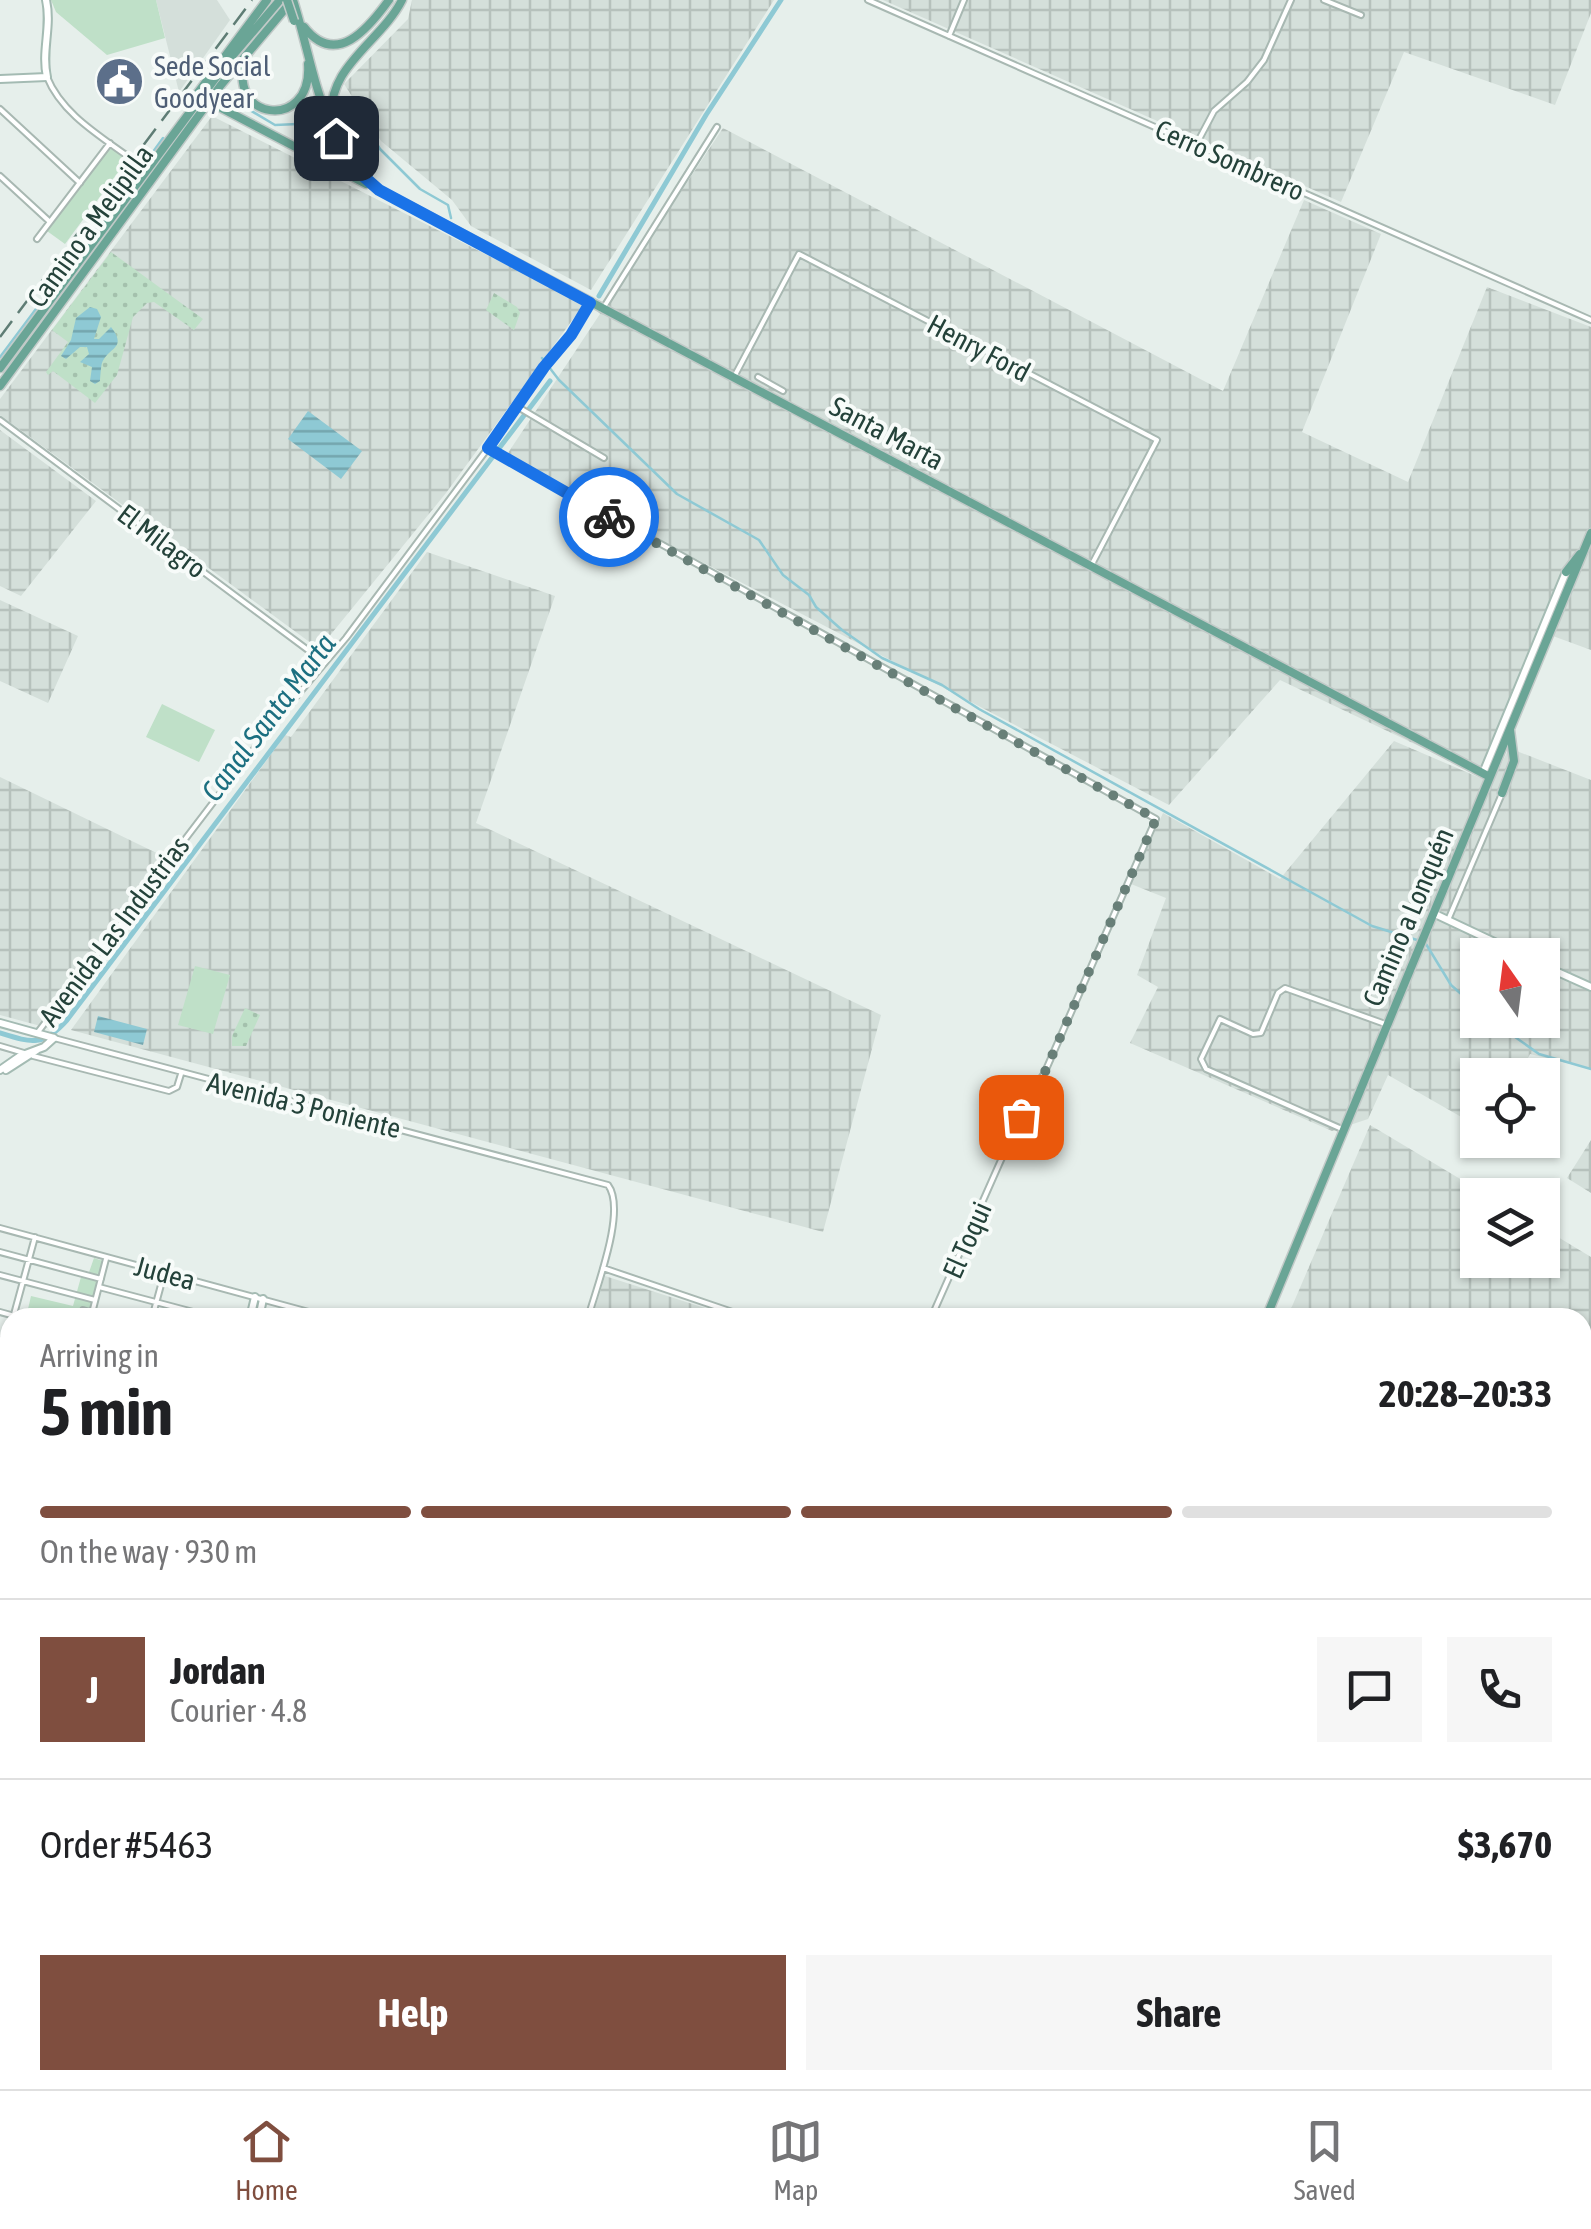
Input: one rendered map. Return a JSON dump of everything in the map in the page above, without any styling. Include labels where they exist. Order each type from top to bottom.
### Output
[{"type":"main road","points":[[178,128],[201,86],[268,0]]},
{"type":"main road","points":[[288,0],[296,19],[315,39],[340,44],[360,34],[390,0]]},
{"type":"main road","name":"Camino a Melipilla","points":[[0,386],[208,102],[288,0]]},
{"type":"main road","name":"Camino a Melipilla","points":[[0,368],[204,92],[288,0]]},
{"type":"main road","points":[[336,138],[331,104],[336,84],[402,0]]},
{"type":"main road","name":"Santa Marta","points":[[296,19],[316,80]]},
{"type":"main road","name":"Santa Marta","points":[[296,19],[336,138],[353,167],[379,190],[1487,775]]},
{"type":"main road","points":[[252,46],[244,65],[243,86],[251,101],[267,110],[287,108],[302,96],[308,79],[308,60]]},
{"type":"main road","points":[[204,92],[208,102],[379,190]]},
{"type":"main road","name":"Camino a Lonquén","points":[[1270,1308],[1434,914],[1487,775],[1510,730],[1591,533]]},
{"type":"main road","points":[[1566,572],[1584,551]]},
{"type":"main road","points":[[1502,793],[1514,761],[1510,730]]},
{"type":"street","points":[[46,0],[50,18],[44,57],[47,78],[65,106],[126,155]]},
{"type":"street","name":"Cerro Sombrero","points":[[868,0],[1591,320]]},
{"type":"street","points":[[949,36],[964,0]]},
{"type":"street","points":[[1196,145],[1214,111],[1247,82],[1267,56],[1290,0]]},
{"type":"street","points":[[1324,0],[1361,15]]},
{"type":"street","points":[[0,79],[47,78]]},
{"type":"street","points":[[0,109],[80,182]]},
{"type":"street","points":[[602,310],[716,127]]},
{"type":"street","points":[[37,239],[110,144]]},
{"type":"street","points":[[0,176],[50,222]]},
{"type":"street","name":"Henry Ford","points":[[734,378],[799,254],[1157,440],[1091,566]]},
{"type":"street","name":"Avenida Las Industrias","points":[[0,1071],[31,1053],[46,1037],[213,801],[346,638],[491,450],[590,303]]},
{"type":"street","points":[[758,377],[783,392]]},
{"type":"street","points":[[518,407],[604,458]]},
{"type":"street","name":"El Milagro","points":[[0,420],[324,662]]},
{"type":"street","name":"El Toqui","points":[[491,450],[1156,819],[935,1308]]},
{"type":"street","name":"Camino a Lonquén","points":[[1487,775],[1566,572]]},
{"type":"street","points":[[1448,920],[1502,793]]},
{"type":"street","points":[[1434,914],[1486,938]]},
{"type":"street","points":[[1560,973],[1591,988]]},
{"type":"street","points":[[1344,1130],[1203,1067],[1202,1059],[1220,1018],[1259,1034],[1284,988],[1388,1025]]},
{"type":"street","name":"Avenida 3 Poniente","points":[[0,1023],[608,1185],[614,1194],[615,1211],[601,1268]]},
{"type":"street","points":[[0,1046],[169,1092],[177,1087],[181,1074]]},
{"type":"street","name":"Judea","points":[[0,1228],[295,1308]]},
{"type":"street","points":[[16,1308],[35,1237]]},
{"type":"street","points":[[0,1252],[100,1280]]},
{"type":"street","points":[[94,1308],[106,1258]]},
{"type":"street","points":[[591,1308],[601,1268],[720,1308]]},
{"type":"street","points":[[154,1308],[164,1273]]},
{"type":"street","points":[[0,1275],[96,1300]]},
{"type":"street","points":[[99,1287],[178,1308]]},
{"type":"street","points":[[254,1308],[259,1298]]},
{"type":"street","points":[[259,1298],[259,1308]]},
{"type":"shaded area","points":[[156,0],[217,0],[230,20],[179,92]]},
{"type":"shaded area","points":[[412,0],[774,0],[591,290],[471,226],[452,200],[381,141],[344,84],[408,19]]},
{"type":"shaded area","points":[[883,0],[1591,0],[1591,13],[1555,105],[1404,52],[1341,202]]},
{"type":"shaded area","points":[[212,116],[584,304],[446,493],[319,649],[0,415],[0,399]]},
{"type":"shaded area","points":[[723,128],[1223,391],[1304,200],[1381,234],[1302,432],[1408,482],[1487,287],[1591,327],[1591,650],[1542,632],[1484,777],[1280,680],[1169,805],[504,459]]},
{"type":"shaded area","points":[[0,430],[96,501],[21,596],[0,586]]},
{"type":"shaded area","points":[[427,552],[555,596],[476,823],[881,1015],[823,1232],[71,1030],[285,735],[291,737]]},
{"type":"shaded area","points":[[0,600],[78,636],[48,703],[0,681]]},
{"type":"shaded area","points":[[1394,741],[1492,783],[1509,748],[1591,780],[1591,1069],[1560,1061],[1560,1058],[1530,1054],[1528,1058],[1460,1058],[1460,1116],[1388,1075],[1368,1119],[1332,1131],[1130,1043],[1158,987],[1137,975],[1166,898],[1131,884],[1163,813],[1280,879]]},
{"type":"shaded area","points":[[0,777],[171,860],[48,1028],[0,1015]]},
{"type":"shaded area","points":[[1370,1125],[1460,1179],[1460,1278],[1560,1278],[1560,1238],[1591,1257],[1591,1308],[1291,1308]]},
{"type":"shaded area","points":[[1591,1140],[1591,1193],[1567,1178]]},
{"type":"shaded area","points":[[605,1276],[705,1308],[595,1308]]},
{"type":"green space","points":[[51,0],[156,0],[165,38],[107,55],[56,12]]},
{"type":"green space","points":[[110,147],[127,160],[65,244],[47,231]]},
{"type":"green space","points":[[111,252],[203,319],[194,330],[154,302],[147,303],[133,317],[117,375],[95,403],[53,371],[48,375],[46,372],[68,342],[52,330]]},
{"type":"green space","points":[[494,293],[517,307],[520,313],[514,330],[486,310]]},
{"type":"green space","points":[[162,704],[215,730],[199,762],[146,737]]},
{"type":"green space","points":[[195,966],[230,975],[213,1034],[178,1025]]},
{"type":"green space","points":[[245,1008],[260,1015],[246,1046],[232,1046],[232,1036]]},
{"type":"green space","points":[[94,1258],[103,1261],[90,1308],[28,1308],[31,1296],[73,1306],[81,1277],[87,1278]]},
{"type":"water","points":[[90,307],[97,309],[101,317],[94,339],[111,327],[118,340],[102,363],[100,381],[95,384],[90,381],[92,367],[80,362],[89,354],[87,347],[80,347],[66,359],[61,356],[71,340],[76,318]]},
{"type":"water","points":[[308,411],[362,451],[341,479],[288,439]]},
{"type":"water","points":[[98,1016],[147,1029],[143,1045],[94,1032]]},
{"type":"waterway","name":"Canal Santa Marta","points":[[599,296],[706,115],[781,0]]},
{"type":"waterway","points":[[222,97],[275,125],[321,123]]},
{"type":"waterway","points":[[340,121],[362,120],[380,149],[420,189],[448,205],[451,218]]},
{"type":"waterway","points":[[145,163],[163,138]]},
{"type":"waterway","points":[[0,357],[140,170]]},
{"type":"waterway","points":[[542,358],[559,380],[677,494],[759,540],[783,575],[809,595],[816,607],[882,658],[942,685],[1372,926],[1417,940]]},
{"type":"waterway","name":"Canal Santa Marta","points":[[0,1033],[21,1039],[44,1039],[67,1020],[550,381]]},
{"type":"waterway","points":[[1426,944],[1460,993]]},
{"type":"waterway","points":[[1516,1038],[1539,1054],[1591,1069]]},
{"type":"railway","points":[[0,337],[252,0]]},
{"type":"way so far","points":[[609,517],[1156,819],[1044,1074],[1032,1090],[1021,1117]]},
{"type":"place","name":"Sede Social Goodyear","points":[[119,82]]},
{"type":"route","points":[[336,138],[353,167],[379,190],[590,303],[488,448],[609,517]]}]
